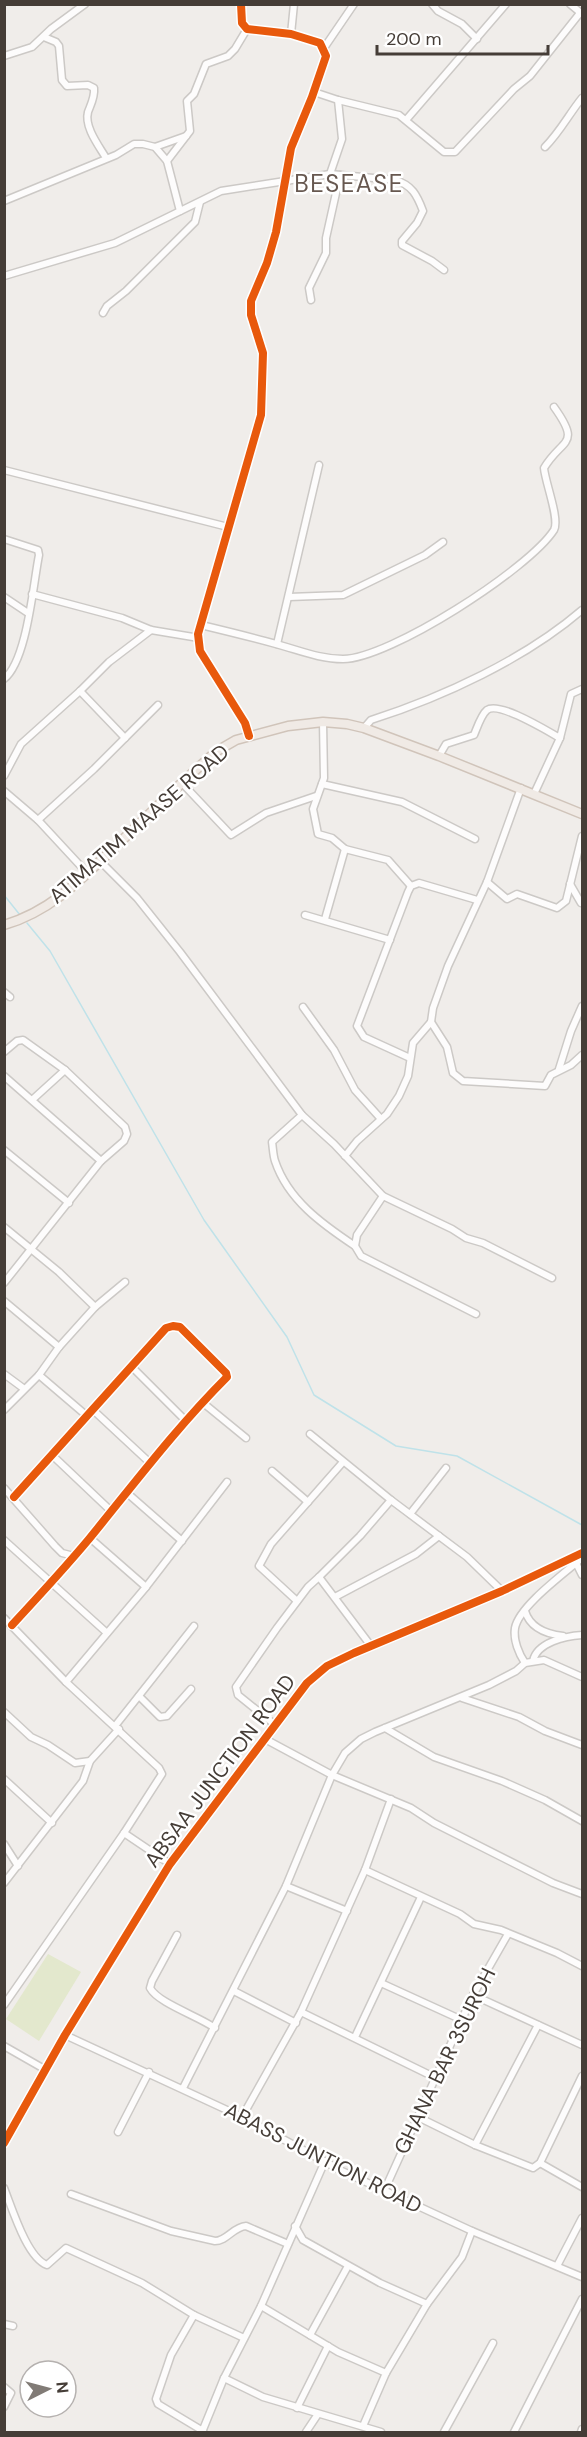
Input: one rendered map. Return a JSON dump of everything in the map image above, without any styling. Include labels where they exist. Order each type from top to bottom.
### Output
[{"type":"main road","name":"ATIMATIM MAASE ROAD","points":[[4,926],[21,920],[48,905],[88,874],[217,751],[236,740],[288,726],[323,722],[364,728],[440,756],[582,814]]},
{"type":"street","points":[[4,56],[32,47],[51,29],[85,4]]},
{"type":"street","points":[[241,4],[242,23],[247,29],[291,34],[320,43],[326,56],[291,148],[267,263],[250,302],[251,315],[263,353],[263,393],[256,438],[228,527],[199,639],[200,651],[245,723],[249,736]]},
{"type":"street","points":[[291,34],[294,4]]},
{"type":"street","points":[[324,48],[354,4]]},
{"type":"street","points":[[432,4],[438,11],[462,24],[477,39]]},
{"type":"street","points":[[406,120],[506,4]]},
{"type":"street","points":[[314,92],[338,100],[393,112],[444,152],[455,152],[514,89],[530,76],[581,13],[570,4]]},
{"type":"street","points":[[167,161],[191,128],[187,114],[187,101],[194,94],[206,64],[228,56],[236,49],[247,29]]},
{"type":"street","points":[[44,37],[56,42],[59,46],[62,80],[67,86],[88,85],[94,88],[95,94],[87,115],[88,124],[106,158]]},
{"type":"street","points":[[545,147],[562,129],[570,113],[582,98]]},
{"type":"street","points":[[330,174],[342,139],[338,100]]},
{"type":"street","points":[[4,201],[135,144],[155,147],[186,136]]},
{"type":"street","points":[[155,147],[167,161],[180,211]]},
{"type":"street","points":[[4,276],[115,243],[221,191],[330,174],[405,183],[413,190],[421,207],[422,216],[405,237],[402,245],[444,270]]},
{"type":"street","points":[[311,300],[309,288],[326,253],[326,238],[340,175]]},
{"type":"street","points":[[103,313],[107,306],[126,291],[195,222],[200,202]]},
{"type":"street","points":[[201,625],[277,644],[317,657],[348,659],[370,654],[432,624],[493,585],[555,529],[556,520],[545,481],[544,468],[567,442],[568,434],[566,424],[554,407]]},
{"type":"street","points":[[277,644],[320,465]]},
{"type":"street","points":[[4,470],[228,527]]},
{"type":"street","points":[[4,539],[38,550],[21,653],[11,674],[4,679]]},
{"type":"street","points":[[289,597],[344,595],[425,555],[443,542]]},
{"type":"street","points":[[32,594],[122,618],[151,630],[199,639]]},
{"type":"street","points":[[4,597],[28,613]]},
{"type":"street","points":[[364,728],[371,720],[443,695],[510,659],[559,630],[582,610]]},
{"type":"street","points":[[4,776],[14,760],[17,749],[109,662],[151,630]]},
{"type":"street","points":[[534,794],[560,738],[571,694],[582,689]]},
{"type":"street","points":[[80,691],[125,738]]},
{"type":"street","points":[[38,820],[94,769],[158,705]]},
{"type":"street","points":[[440,756],[446,744],[474,735],[485,712],[495,708],[512,713],[560,738]]},
{"type":"street","points":[[323,722],[325,767],[313,809],[318,834],[332,838],[345,849],[388,860],[411,886]]},
{"type":"street","points":[[182,783],[231,834],[266,813],[316,796]]},
{"type":"street","points":[[322,784],[402,802],[476,839]]},
{"type":"street","points":[[345,1156],[357,1141],[387,1114],[399,1096],[408,1076],[415,1039],[431,1022],[433,1008],[448,966],[477,900],[488,882],[521,788]]},
{"type":"street","points":[[4,791],[38,820],[88,874]]},
{"type":"street","points":[[488,882],[507,899],[517,894],[556,908],[566,901],[582,836]]},
{"type":"street","points":[[325,919],[345,849]]},
{"type":"street","points":[[100,862],[137,898],[302,1115],[383,1196],[552,1278]]},
{"type":"street","points":[[410,1058],[364,1037],[357,1026],[411,886],[419,883],[477,900]]},
{"type":"street","points":[[570,884],[582,904]]},
{"type":"street","points":[[566,901],[582,904]]},
{"type":"street","points":[[305,915],[390,939]]},
{"type":"street","points":[[559,1069],[582,1006]]},
{"type":"street","points":[[303,1007],[334,1050],[355,1090],[381,1119]]},
{"type":"street","points":[[431,1022],[447,1047],[453,1073],[463,1082],[545,1086],[551,1075],[571,1065],[582,1055]]},
{"type":"street","points":[[4,1283],[7,1272],[69,1203],[101,1161],[124,1141],[127,1134],[124,1127],[65,1070],[23,1040],[5,1049]]},
{"type":"street","points":[[32,1100],[65,1070]]},
{"type":"street","points":[[4,1076],[101,1161]]},
{"type":"street","points":[[302,1115],[272,1142],[274,1160],[297,1200],[319,1222],[355,1246],[361,1256],[476,1314]]},
{"type":"street","points":[[4,1149],[69,1203]]},
{"type":"street","points":[[355,1246],[357,1235],[383,1196]]},
{"type":"street","points":[[4,1227],[59,1272],[94,1307]]},
{"type":"street","points":[[4,1410],[23,1388],[39,1375],[59,1347],[94,1307],[125,1282]]},
{"type":"street","points":[[4,1301],[59,1347]]},
{"type":"street","points":[[12,1625],[90,1538],[150,1462],[226,1375],[180,1327],[166,1328],[14,1497]]},
{"type":"street","points":[[131,1366],[186,1421]]},
{"type":"street","points":[[4,1374],[23,1388]]},
{"type":"street","points":[[39,1375],[87,1416]]},
{"type":"street","points":[[202,1402],[246,1438]]},
{"type":"street","points":[[92,1409],[150,1462]]},
{"type":"street","points":[[310,1434],[391,1500],[468,1557],[502,1591]]},
{"type":"street","points":[[52,1455],[111,1511]]},
{"type":"street","points":[[297,1601],[259,1566],[271,1544],[343,1462]]},
{"type":"street","points":[[410,1514],[446,1468]]},
{"type":"street","points":[[272,1471],[308,1502]]},
{"type":"street","points":[[66,1682],[146,1587],[227,1482]]},
{"type":"street","points":[[4,1488],[55,1546],[62,1552],[74,1556]]},
{"type":"street","points":[[126,1492],[182,1541]]},
{"type":"street","points":[[274,1724],[238,1695],[236,1687],[297,1601],[360,1536],[391,1500]]},
{"type":"street","points":[[335,1597],[416,1554],[439,1536]]},
{"type":"street","points":[[90,1538],[146,1587]]},
{"type":"street","points":[[4,1540],[108,1633]]},
{"type":"street","name":"ABSAA JUNCTION ROAD","points":[[6,2139],[65,2035],[170,1864],[274,1724],[315,1676],[327,1666],[502,1591],[582,1553]]},
{"type":"street","points":[[525,1664],[515,1636],[515,1627],[525,1611],[545,1589],[582,1558]]},
{"type":"street","points":[[576,1563],[582,1575]]},
{"type":"street","points":[[319,1577],[371,1646]]},
{"type":"street","points":[[525,1611],[532,1624],[544,1632],[563,1636],[582,1635]]},
{"type":"street","points":[[4,1618],[66,1682],[159,1768],[162,1774],[124,1833],[4,2005]]},
{"type":"street","points":[[4,1883],[82,1781],[90,1761],[195,1626]]},
{"type":"street","points":[[533,1661],[538,1651],[563,1636]]},
{"type":"street","points":[[183,2088],[286,1887],[332,1775],[345,1753],[361,1739],[439,1704],[461,1698],[533,1661],[544,1660],[582,1677]]},
{"type":"street","points":[[139,1696],[160,1717],[163,1717],[167,1716],[191,1689]]},
{"type":"street","points":[[461,1698],[519,1717],[545,1731],[582,1745]]},
{"type":"street","points":[[4,1713],[31,1737],[75,1763],[90,1761]]},
{"type":"street","points":[[385,1728],[434,1757],[502,1781],[545,1800],[582,1821]]},
{"type":"street","points":[[265,1739],[332,1775],[391,1799],[554,1883],[582,1894]]},
{"type":"street","points":[[4,1779],[52,1823]]},
{"type":"street","points":[[242,2117],[301,2013],[365,1870],[391,1799]]},
{"type":"street","points":[[124,1833],[170,1864]]},
{"type":"street","points":[[4,1844],[18,1866]]},
{"type":"street","points":[[365,1870],[460,1914],[474,1924],[501,1930],[558,1953],[582,1966]]},
{"type":"street","points":[[286,1887],[347,1911]]},
{"type":"street","points":[[355,2037],[421,1897]]},
{"type":"street","name":"GHANA BAR 3SUROH","points":[[385,2189],[474,1995],[508,1934]]},
{"type":"street","points":[[177,1935],[150,1988],[158,1998],[201,2018],[214,2028]]},
{"type":"street","points":[[381,1983],[462,2020]]},
{"type":"street","points":[[234,1991],[296,2023]]},
{"type":"street","points":[[474,1995],[582,2045]]},
{"type":"street","points":[[301,2013],[355,2037],[435,2078]]},
{"type":"street","points":[[475,2145],[538,2025]]},
{"type":"street","name":"ABASS JUNTION ROAD","points":[[65,2035],[183,2088],[325,2161],[472,2231],[582,2277]]},
{"type":"street","points":[[4,2046],[46,2070]]},
{"type":"street","points":[[118,2132],[148,2072]]},
{"type":"street","points":[[418,2117],[475,2145],[533,2168],[540,2163],[582,2076]]},
{"type":"street","points":[[195,2315],[171,2355],[156,2399],[158,2404],[202,2432],[224,2378],[261,2306],[325,2161]]},
{"type":"street","points":[[540,2163],[582,2187]]},
{"type":"street","points":[[4,2188],[18,2224],[34,2254],[44,2265],[47,2265],[66,2248],[142,2283],[195,2315],[244,2338]]},
{"type":"street","points":[[71,2194],[164,2228],[215,2241],[222,2240],[243,2226],[288,2244]]},
{"type":"street","points":[[557,2266],[582,2218]]},
{"type":"street","points":[[295,2226],[303,2240],[380,2283],[427,2304]]},
{"type":"street","points":[[363,2426],[387,2373],[427,2304],[462,2257],[472,2231]]},
{"type":"street","points":[[310,2335],[348,2266]]},
{"type":"street","points":[[514,2433],[582,2299]]},
{"type":"street","points":[[261,2306],[328,2346],[387,2373]]},
{"type":"street","points":[[4,2324],[13,2326]]},
{"type":"street","points":[[444,2433],[493,2343]]},
{"type":"street","points":[[297,2408],[328,2346]]},
{"type":"street","points":[[224,2378],[263,2397],[377,2432]]},
{"type":"street","points":[[4,2387],[11,2393],[4,2407]]},
{"type":"street","points":[[306,2433],[318,2414]]},
{"type":"green space","points":[[48,1954],[81,1972],[39,2041],[6,2019]]},
{"type":"waterway","points":[[4,895],[20,915]]},
{"type":"waterway","points":[[27,923],[50,951],[204,1220],[287,1337],[314,1395],[396,1446],[457,1456],[582,1525]]},
{"type":"cycle path","points":[[241,4],[242,23],[247,29],[291,34],[320,43],[326,56],[291,148],[276,232],[267,263],[251,301],[251,315],[263,353],[261,415],[198,634],[200,651],[245,723],[249,736]]},
{"type":"cycle path","points":[[12,1625],[80,1550],[173,1436],[227,1377],[226,1373],[180,1327],[166,1328],[14,1497]]},
{"type":"cycle path","points":[[4,2143],[65,2035],[170,1864],[307,1683],[327,1666],[354,1653],[502,1591],[582,1553]]},
{"type":"district","name":"BESEASE","points":[[349,184]]}]
